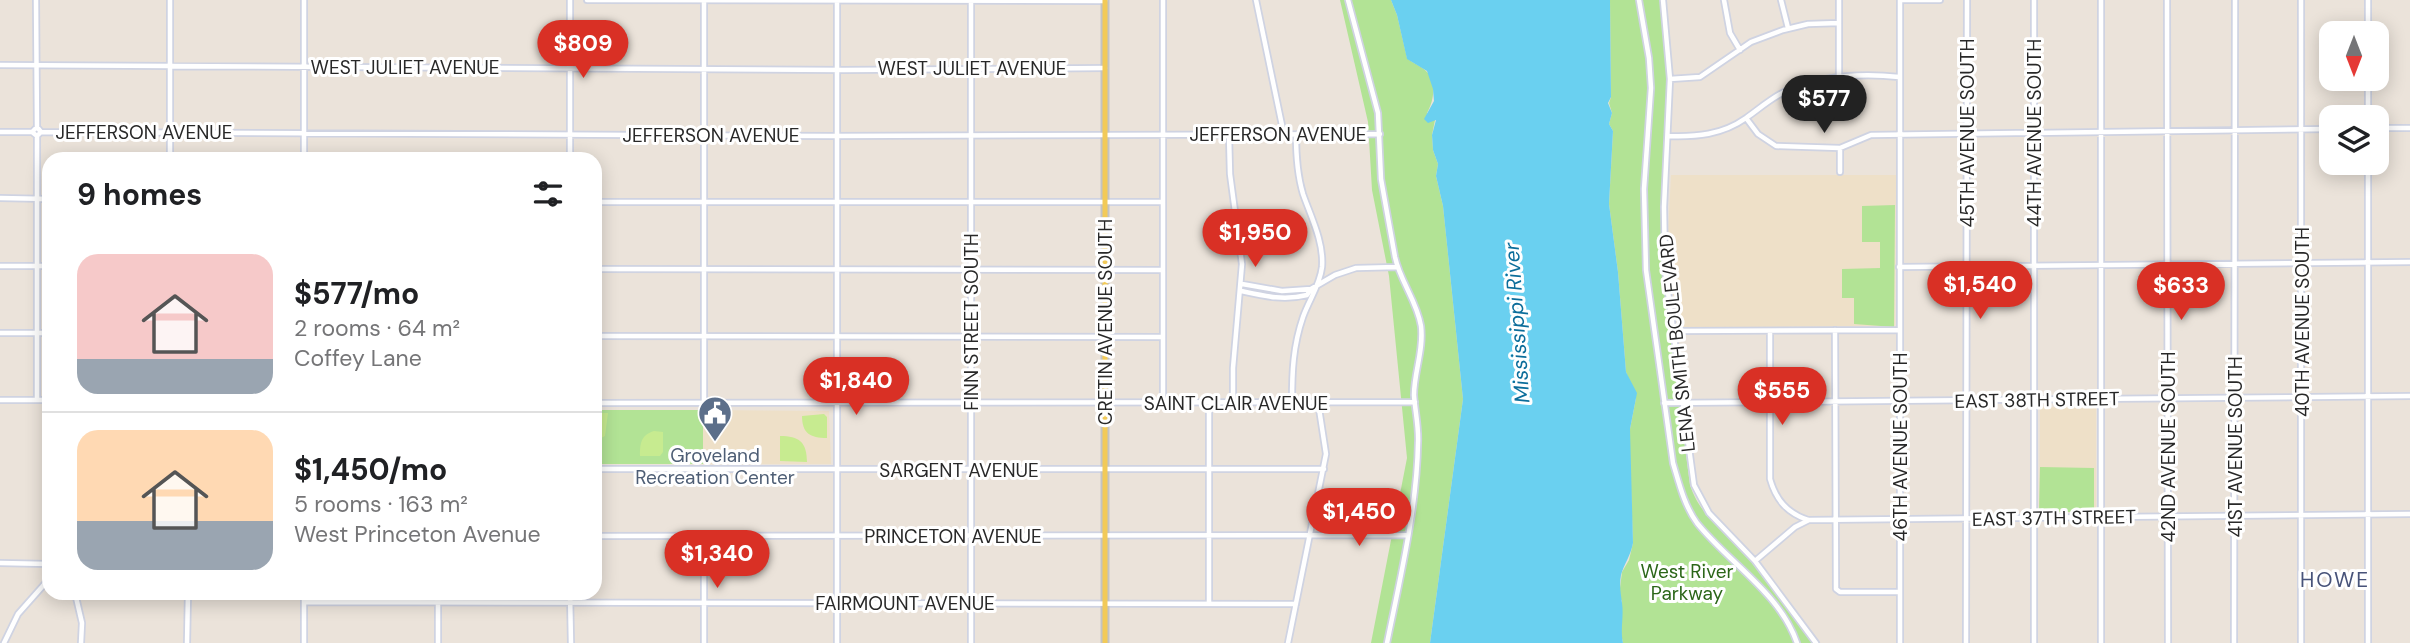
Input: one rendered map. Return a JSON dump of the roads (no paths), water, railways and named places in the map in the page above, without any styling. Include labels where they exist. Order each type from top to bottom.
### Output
[{"type":"main road","name":"CRETIN AVENUE SOUTH","points":[[1105,0],[1105,643]]},
{"type":"street","points":[[36,0],[37,400]]},
{"type":"street","points":[[170,0],[170,152]]},
{"type":"street","points":[[304,0],[304,152]]},
{"type":"street","points":[[570,0],[570,152]]},
{"type":"street","points":[[587,0],[1105,0]]},
{"type":"street","points":[[704,0],[704,403]]},
{"type":"street","points":[[1163,0],[1163,403]]},
{"type":"street","points":[[1256,0],[1284,135]]},
{"type":"street","points":[[1348,0],[1378,113],[1381,179],[1397,267],[1417,311],[1422,335],[1415,402],[1419,441],[1408,535],[1387,643]]},
{"type":"street","points":[[1639,0],[1651,88],[1644,189],[1645,247],[1673,463],[1689,509],[1697,522],[1759,586],[1787,623],[1797,643]]},
{"type":"street","name":"LENA SMITH BOULEVARD","points":[[1663,0],[1671,79],[1663,238],[1691,474],[1709,513],[1755,561],[1816,643]]},
{"type":"street","points":[[1724,0],[1729,28],[1740,50]]},
{"type":"street","points":[[1781,0],[1788,28]]},
{"type":"street","points":[[1839,0],[1839,77]]},
{"type":"street","points":[[1900,0],[1940,0]]},
{"type":"street","name":"46TH AVENUE SOUTH","points":[[1900,0],[1900,643]]},
{"type":"street","name":"45TH AVENUE SOUTH","points":[[1966,643],[1967,0]]},
{"type":"street","name":"44TH AVENUE SOUTH","points":[[2034,0],[2034,643]]},
{"type":"street","points":[[2101,0],[2101,643]]},
{"type":"street","name":"42ND AVENUE SOUTH","points":[[2167,0],[2168,643]]},
{"type":"street","name":"41ST AVENUE SOUTH","points":[[2234,643],[2235,0]]},
{"type":"street","name":"40TH AVENUE SOUTH","points":[[2301,0],[2301,643]]},
{"type":"street","points":[[2368,0],[2368,21]]},
{"type":"street","points":[[837,1],[837,643]]},
{"type":"street","name":"FINN STREET SOUTH","points":[[971,1],[971,643]]},
{"type":"street","points":[[1671,79],[1700,77],[1751,43],[1788,28],[1839,23]]},
{"type":"street","name":"WEST JULIET AVENUE","points":[[0,65],[1105,68]]},
{"type":"street","points":[[1668,136],[1709,135],[1721,131],[1786,91],[1839,77],[1899,77]]},
{"type":"street","points":[[1746,118],[1758,134],[1776,146],[1840,148],[1871,135],[2319,129]]},
{"type":"street","points":[[2389,128],[2410,128]]},
{"type":"street","name":"JEFFERSON AVENUE","points":[[0,132],[837,136],[1380,134]]},
{"type":"street","points":[[1229,135],[1230,174],[1241,247],[1242,284],[1234,356],[1233,403]]},
{"type":"street","points":[[1293,402],[1292,369],[1295,343],[1309,301],[1318,286],[1322,265],[1318,236],[1299,175],[1296,135]]},
{"type":"street","points":[[1840,148],[1840,172]]},
{"type":"street","points":[[2368,175],[2368,643]]},
{"type":"street","points":[[0,198],[42,199]]},
{"type":"street","points":[[602,202],[1163,202]]},
{"type":"street","points":[[1899,268],[2410,262]]},
{"type":"street","points":[[1322,265],[1326,271],[1335,275]]},
{"type":"street","points":[[0,266],[42,266]]},
{"type":"street","points":[[1242,284],[1282,292],[1311,289],[1335,275],[1356,268],[1397,267]]},
{"type":"street","points":[[602,269],[1163,270]]},
{"type":"street","points":[[1241,291],[1290,299],[1307,295],[1311,289]]},
{"type":"street","points":[[1835,330],[1837,590],[1899,592]]},
{"type":"street","points":[[1674,331],[1900,330]]},
{"type":"street","points":[[1770,331],[1769,469],[1772,488],[1790,512],[1809,520]]},
{"type":"street","points":[[0,333],[42,333]]},
{"type":"street","points":[[602,336],[1163,337]]},
{"type":"street","name":"EAST 38TH STREET","points":[[1664,403],[2410,396]]},
{"type":"street","points":[[0,400],[42,400]]},
{"type":"street","points":[[1288,643],[1324,469],[1325,445],[1318,402]]},
{"type":"street","name":"SAINT CLAIR AVENUE","points":[[602,403],[1415,402]]},
{"type":"street","points":[[1209,403],[1209,603]]},
{"type":"street","name":"SARGENT AVENUE","points":[[602,470],[1324,469]]},
{"type":"street","name":"EAST 37TH STREET","points":[[1809,520],[2410,514]]},
{"type":"street","points":[[1755,561],[1795,527],[1809,520]]},
{"type":"street","name":"PRINCETON AVENUE","points":[[602,536],[1408,535]]},
{"type":"street","points":[[704,536],[704,643]]},
{"type":"street","points":[[0,564],[42,564]]},
{"type":"street","points":[[5,643],[18,614],[42,587]]},
{"type":"street","points":[[77,600],[82,623],[81,643]]},
{"type":"street","points":[[187,643],[188,600]]},
{"type":"street","points":[[304,602],[304,643]]},
{"type":"street","name":"FAIRMOUNT AVENUE","points":[[304,602],[1296,604]]},
{"type":"street","points":[[438,602],[438,643]]},
{"type":"street","points":[[570,603],[570,643]]},
{"type":"water","name":"Mississippi River","points":[[1391,0],[1610,0],[1611,97],[1608,103],[1612,113],[1609,124],[1613,131],[1609,204],[1618,272],[1626,372],[1637,393],[1630,429],[1633,543],[1620,583],[1623,643],[1430,643],[1463,399],[1443,206],[1436,176],[1438,164],[1433,150],[1432,135],[1436,120],[1428,123],[1424,119],[1434,101],[1433,89],[1427,71],[1407,59]]},
{"type":"place","name":"Groveland Recreation Center","points":[[715,443]]},
{"type":"district","name":"HOWE","points":[[2335,580]]},
{"type":"park label","name":"West River Parkway","points":[[1687,582]]}]
